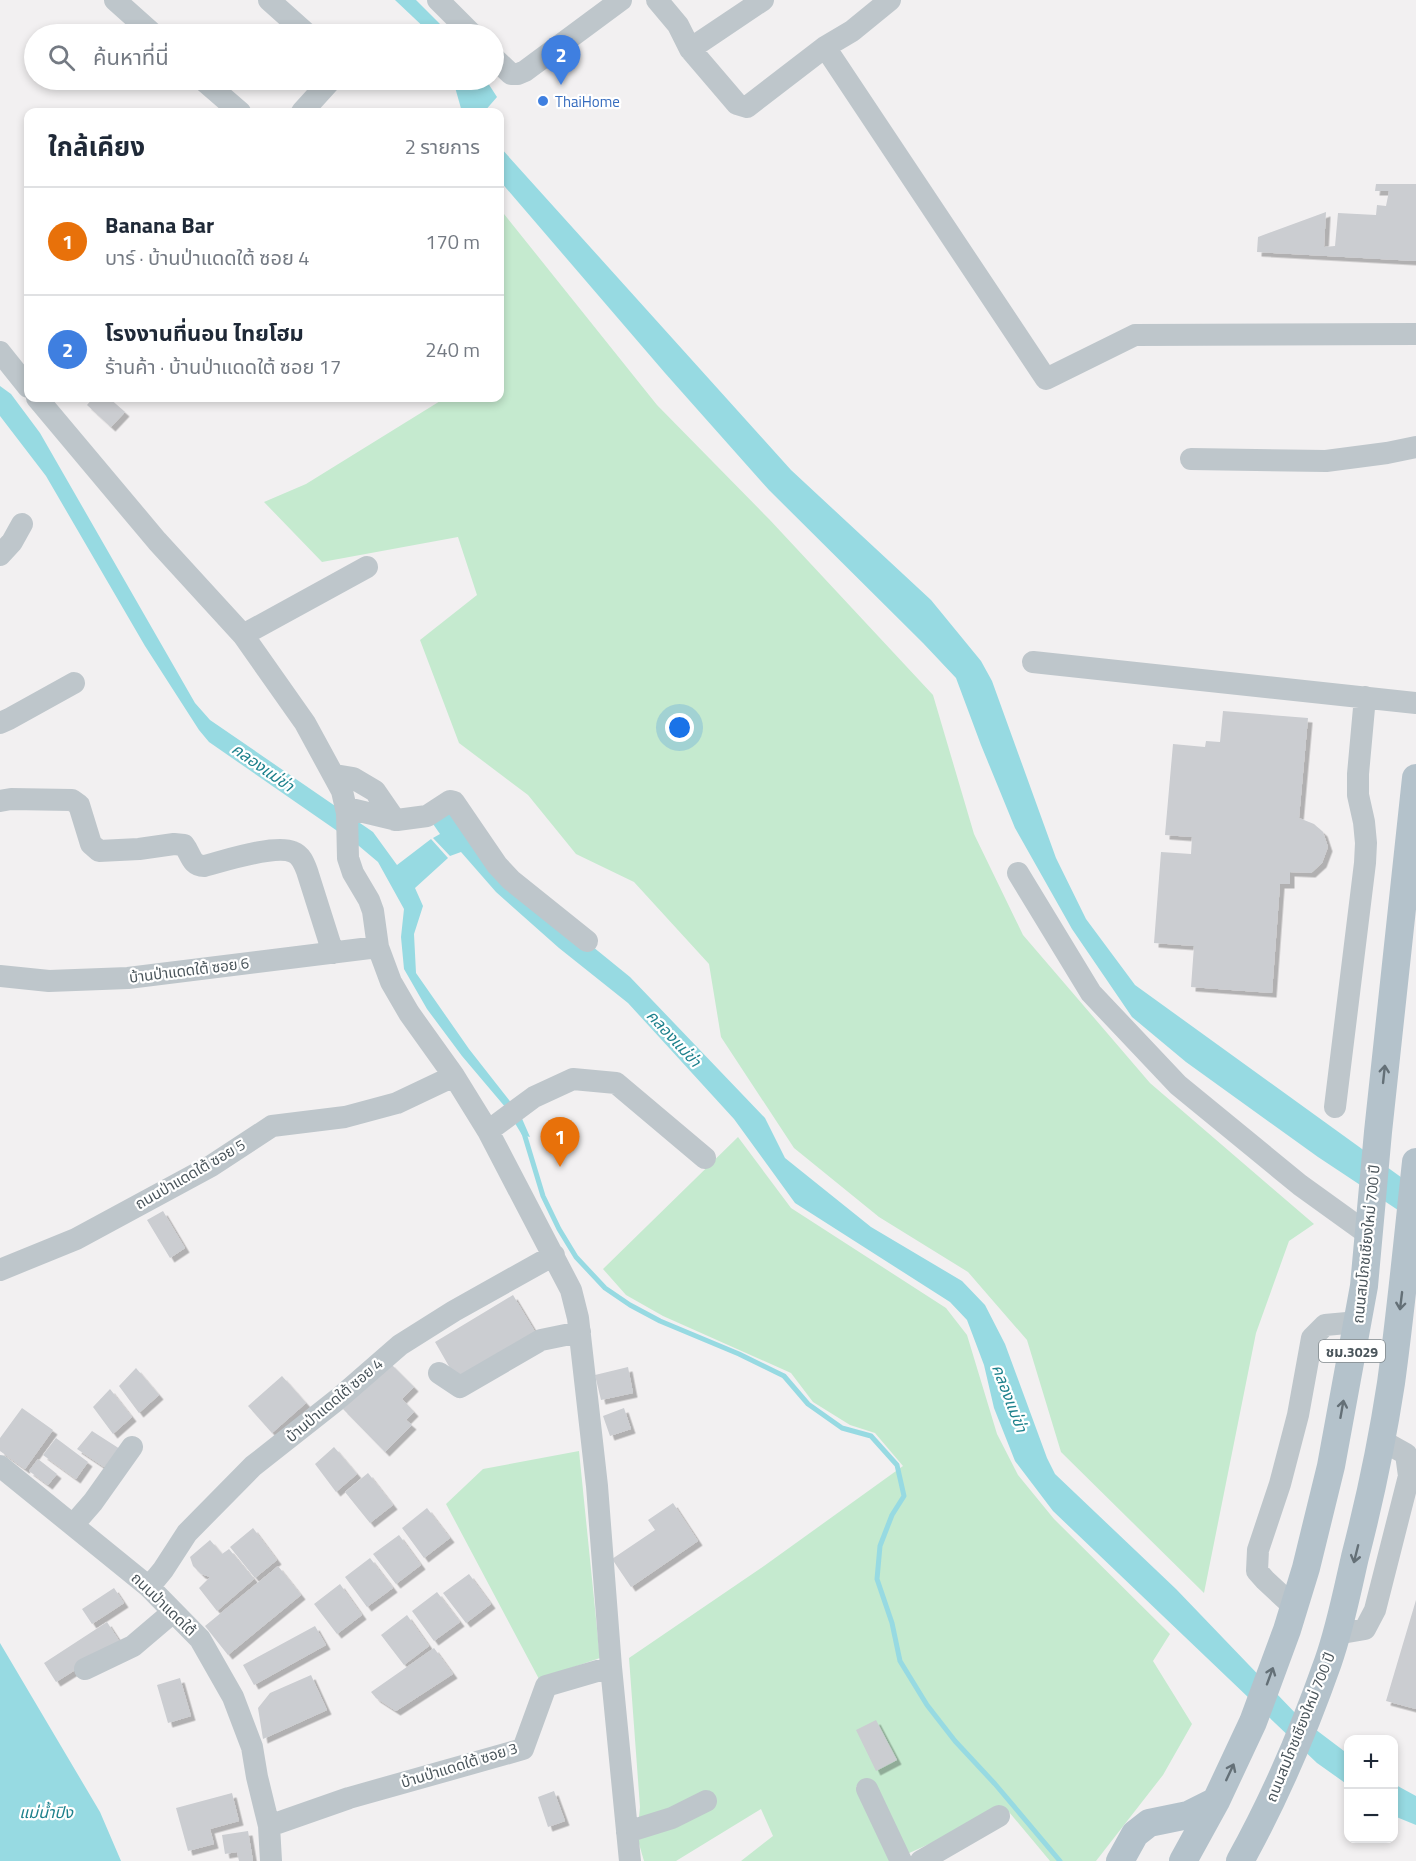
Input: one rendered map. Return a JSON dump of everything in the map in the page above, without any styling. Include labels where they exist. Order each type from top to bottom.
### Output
[{"type":"main road","name":"ถนนสมโภชเชียงใหม่ 700 ปี","points":[[1181,1861],[1216,1801],[1253,1722],[1291,1619],[1331,1466],[1364,1286],[1416,778]]},
{"type":"main road","name":"ถนนสมโภชเชียงใหม่ 700 ปี","points":[[1240,1861],[1290,1759],[1336,1635],[1370,1497],[1391,1384],[1416,1162]]},
{"type":"main road","points":[[1120,1861],[1135,1834],[1149,1822],[1188,1815],[1216,1801]]},
{"type":"main road","points":[[1257,1830],[1263,1861]]},
{"type":"main road","points":[[1135,1834],[1153,1834],[1165,1838],[1174,1846],[1181,1861]]},
{"type":"street","points":[[115,0],[142,24]]},
{"type":"street","points":[[268,0],[296,24]]},
{"type":"street","points":[[438,0],[462,24]]},
{"type":"street","points":[[504,67],[512,74],[525,71],[621,0]]},
{"type":"street","points":[[657,0],[678,25],[690,49],[737,104],[747,107],[825,47],[852,31],[890,0]]},
{"type":"street","points":[[690,49],[763,0]]},
{"type":"street","points":[[825,47],[1046,379],[1135,335],[1416,334]]},
{"type":"street","points":[[215,90],[235,108]]},
{"type":"street","points":[[306,108],[322,90]]},
{"type":"street","points":[[0,352],[24,382]]},
{"type":"street","points":[[40,402],[157,541],[243,635],[305,723],[342,791],[347,811],[348,858],[353,873],[371,906],[383,964],[400,998],[454,1076],[506,1118],[554,1255],[576,1303],[597,1486],[610,1667],[630,1861]]},
{"type":"street","points":[[1191,459],[1326,461],[1416,447]]},
{"type":"street","points":[[0,555],[12,542],[22,524]]},
{"type":"street","points":[[243,635],[367,567]]},
{"type":"street","points":[[1034,662],[1416,703]]},
{"type":"street","points":[[0,723],[74,683]]},
{"type":"street","points":[[1335,1107],[1365,863],[1366,843],[1358,795],[1358,774],[1365,698]]},
{"type":"street","points":[[335,775],[353,778],[375,791],[394,820]]},
{"type":"street","points":[[0,801],[10,799],[72,800],[79,805],[91,844],[99,851],[183,845],[197,866],[271,850],[283,849],[296,853],[303,861],[307,871],[333,953]]},
{"type":"street","points":[[347,811],[394,820],[427,816],[450,801],[454,802],[497,865],[511,880],[587,941]]},
{"type":"street","points":[[1018,873],[1091,993],[1178,1085],[1300,1185],[1368,1234]]},
{"type":"street","name":"บ้านป่าแดดใต้ ซอย 6","points":[[0,976],[49,981],[128,978],[378,947]]},
{"type":"street","name":"ถนนป่าแดดใต้ ซอย 5","points":[[0,1270],[76,1239],[211,1167],[272,1126],[345,1117],[397,1103],[454,1076]]},
{"type":"street","points":[[506,1118],[534,1097],[573,1079],[616,1083],[705,1158]]},
{"type":"street","name":"บ้านป่าแดดใต้ ซอย 4","points":[[149,1587],[187,1533],[253,1466],[400,1345],[454,1311],[554,1255]]},
{"type":"street","points":[[1291,1619],[1257,1571],[1258,1550],[1280,1484],[1298,1415],[1312,1338],[1325,1325],[1358,1322]]},
{"type":"street","points":[[439,1373],[460,1387],[541,1340],[580,1332]]},
{"type":"street","points":[[73,1525],[93,1502],[132,1448]]},
{"type":"street","name":"ถนนป่าแดดใต้","points":[[0,1466],[149,1587],[200,1639],[233,1697],[252,1747],[269,1826],[271,1861]]},
{"type":"street","points":[[86,1669],[133,1646],[173,1612]]},
{"type":"street","name":"บ้านป่าแดดใต้ ซอย 3","points":[[269,1826],[350,1797],[523,1749],[546,1686],[610,1667]]},
{"type":"street","points":[[867,1789],[901,1861]]},
{"type":"street","points":[[627,1832],[672,1818],[706,1800]]},
{"type":"street","points":[[921,1861],[999,1816]]},
{"type":"green space","points":[[504,214],[657,405],[769,519],[933,695],[974,834],[1023,935],[1150,1083],[1314,1224],[1289,1241],[1256,1333],[1204,1593],[1061,1452],[1027,1340],[968,1272],[879,1217],[794,1148],[721,1037],[709,964],[634,882],[576,854],[528,795],[459,743],[420,640],[477,595],[458,537],[322,562],[264,502],[306,484],[439,402],[504,402]]},
{"type":"green space","points":[[738,1137],[791,1208],[946,1308],[967,1335],[997,1434],[1018,1475],[1054,1519],[1170,1634],[1153,1661],[1192,1724],[1163,1775],[1096,1861],[1050,1861],[1009,1812],[907,1854],[874,1782],[856,1786],[896,1861],[741,1861],[773,1836],[761,1809],[676,1861],[644,1861],[637,1837],[640,1807],[629,1658],[764,1566],[903,1466],[875,1433],[850,1425],[813,1402],[791,1373],[663,1316],[626,1295],[603,1269]]},
{"type":"green space","points":[[579,1451],[600,1658],[539,1679],[446,1504],[483,1469]]},
{"type":"water","points":[[395,0],[416,0],[440,24],[420,24]]},
{"type":"water","points":[[456,90],[492,90],[497,97],[487,108],[461,108]]},
{"type":"water","points":[[504,151],[791,470],[931,600],[981,661],[992,681],[1056,858],[1086,919],[1135,985],[1416,1188],[1416,1222],[1318,1157],[1186,1062],[1132,1017],[1072,929],[1015,828],[956,678],[769,490],[504,186]]},
{"type":"water","name":"คลองแม่ข่า","points":[[0,386],[11,394],[40,433],[195,703],[210,720],[373,832],[397,865],[431,839],[448,858],[415,888],[423,906],[414,934],[416,973],[469,1049],[520,1114],[530,1137],[522,1135],[506,1108],[462,1056],[427,1009],[404,969],[401,937],[404,909],[378,862],[359,846],[209,742],[199,730],[145,646],[46,476],[0,416]]},
{"type":"water","name":"คลองแม่ข่า","points":[[456,808],[550,912],[630,977],[765,1118],[785,1158],[871,1227],[962,1281],[985,1305],[1005,1344],[1055,1474],[1176,1589],[1299,1717],[1344,1751],[1344,1782],[1317,1763],[1053,1511],[1015,1461],[994,1408],[984,1365],[967,1320],[950,1302],[795,1203],[734,1119],[628,1003],[559,948],[496,892],[461,852],[450,856],[433,838],[440,834],[431,821]]},
{"type":"water","name":"แม่น้ำปิง","points":[[0,1643],[100,1812],[121,1861],[0,1861]]},
{"type":"water","points":[[1398,1786],[1416,1796],[1416,1825],[1398,1818]]},
{"type":"building","points":[[1376,184],[1416,184],[1416,261],[1257,252],[1258,237],[1326,212],[1324,247],[1335,246],[1338,213],[1376,215],[1377,205],[1386,206],[1389,191],[1375,191]]},
{"type":"building","points":[[90,402],[114,402],[125,412],[111,427],[87,405]]},
{"type":"building","points":[[1223,711],[1308,718],[1299,818],[1314,824],[1323,832],[1328,847],[1322,863],[1311,873],[1290,872],[1290,884],[1280,884],[1272,993],[1191,987],[1194,946],[1154,943],[1161,852],[1191,854],[1192,837],[1165,835],[1173,744],[1205,747],[1206,741],[1220,742]]},
{"type":"building","points":[[163,1211],[185,1248],[170,1258],[147,1220]]},
{"type":"building","points":[[513,1295],[537,1335],[458,1382],[435,1342]]},
{"type":"building","points":[[390,1363],[414,1387],[402,1399],[414,1412],[406,1420],[412,1425],[385,1452],[343,1409]]},
{"type":"building","points":[[628,1367],[633,1393],[601,1400],[595,1375]]},
{"type":"building","points":[[136,1368],[159,1395],[139,1413],[119,1386]]},
{"type":"building","points":[[282,1376],[306,1403],[272,1433],[248,1406]]},
{"type":"building","points":[[110,1389],[132,1417],[113,1434],[93,1407]]},
{"type":"building","points":[[22,1408],[53,1430],[25,1469],[0,1451],[0,1438]]},
{"type":"building","points":[[624,1408],[631,1429],[610,1436],[603,1416]]},
{"type":"building","points":[[92,1431],[120,1449],[104,1467],[77,1449]]},
{"type":"building","points":[[56,1438],[88,1462],[76,1479],[43,1455]]},
{"type":"building","points":[[334,1447],[357,1474],[336,1492],[315,1464]]},
{"type":"building","points":[[38,1459],[57,1474],[48,1485],[29,1471]]},
{"type":"building","points":[[368,1473],[393,1505],[370,1523],[345,1492]]},
{"type":"building","points":[[673,1503],[698,1541],[631,1587],[612,1559],[655,1530],[648,1520]]},
{"type":"building","points":[[427,1508],[450,1538],[424,1558],[402,1528]]},
{"type":"building","points":[[253,1528],[277,1560],[255,1578],[230,1547]]},
{"type":"building","points":[[399,1535],[421,1565],[396,1584],[373,1554]]},
{"type":"building","points":[[210,1540],[222,1554],[229,1549],[254,1579],[217,1611],[199,1588],[210,1577],[201,1574],[193,1566],[190,1557]]},
{"type":"building","points":[[370,1558],[393,1588],[367,1607],[345,1577]]},
{"type":"building","points":[[278,1566],[301,1595],[228,1655],[205,1626]]},
{"type":"building","points":[[469,1574],[491,1604],[466,1623],[443,1593]]},
{"type":"building","points":[[340,1584],[362,1615],[337,1634],[314,1604]]},
{"type":"building","points":[[114,1588],[124,1603],[92,1624],[82,1609]]},
{"type":"building","points":[[437,1592],[460,1622],[434,1641],[412,1611]]},
{"type":"building","points":[[1416,1600],[1416,1709],[1386,1701]]},
{"type":"building","points":[[407,1615],[429,1646],[404,1665],[381,1635]]},
{"type":"building","points":[[107,1622],[120,1642],[56,1682],[44,1663]]},
{"type":"building","points":[[315,1626],[326,1645],[254,1685],[243,1665]]},
{"type":"building","points":[[434,1648],[453,1674],[396,1711],[371,1692]]},
{"type":"building","points":[[311,1675],[327,1710],[263,1739],[258,1708],[270,1693]]},
{"type":"building","points":[[180,1678],[191,1716],[168,1723],[157,1685]]},
{"type":"building","points":[[876,1720],[897,1760],[876,1771],[856,1730]]},
{"type":"building","points":[[554,1791],[565,1821],[548,1827],[538,1797]]},
{"type":"building","points":[[232,1793],[239,1821],[210,1829],[214,1844],[188,1851],[176,1808]]},
{"type":"building","points":[[248,1831],[253,1861],[239,1861],[237,1852],[225,1854],[222,1835]]},
{"type":"waterway","points":[[523,1130],[543,1196],[559,1229],[576,1257],[605,1288],[660,1321],[739,1354],[784,1376],[808,1404],[842,1428],[871,1436],[897,1465],[904,1496],[892,1515],[880,1546],[877,1579],[892,1623],[900,1661],[927,1705],[955,1741],[1060,1861]]},
{"type":"place","name":"โรงงานที่นอน ไทยโฮม","points":[[561,85]]},
{"type":"place","name":"ThaiHome","points":[[543,101]]},
{"type":"place","name":"Banana Bar","points":[[560,1167]]}]
